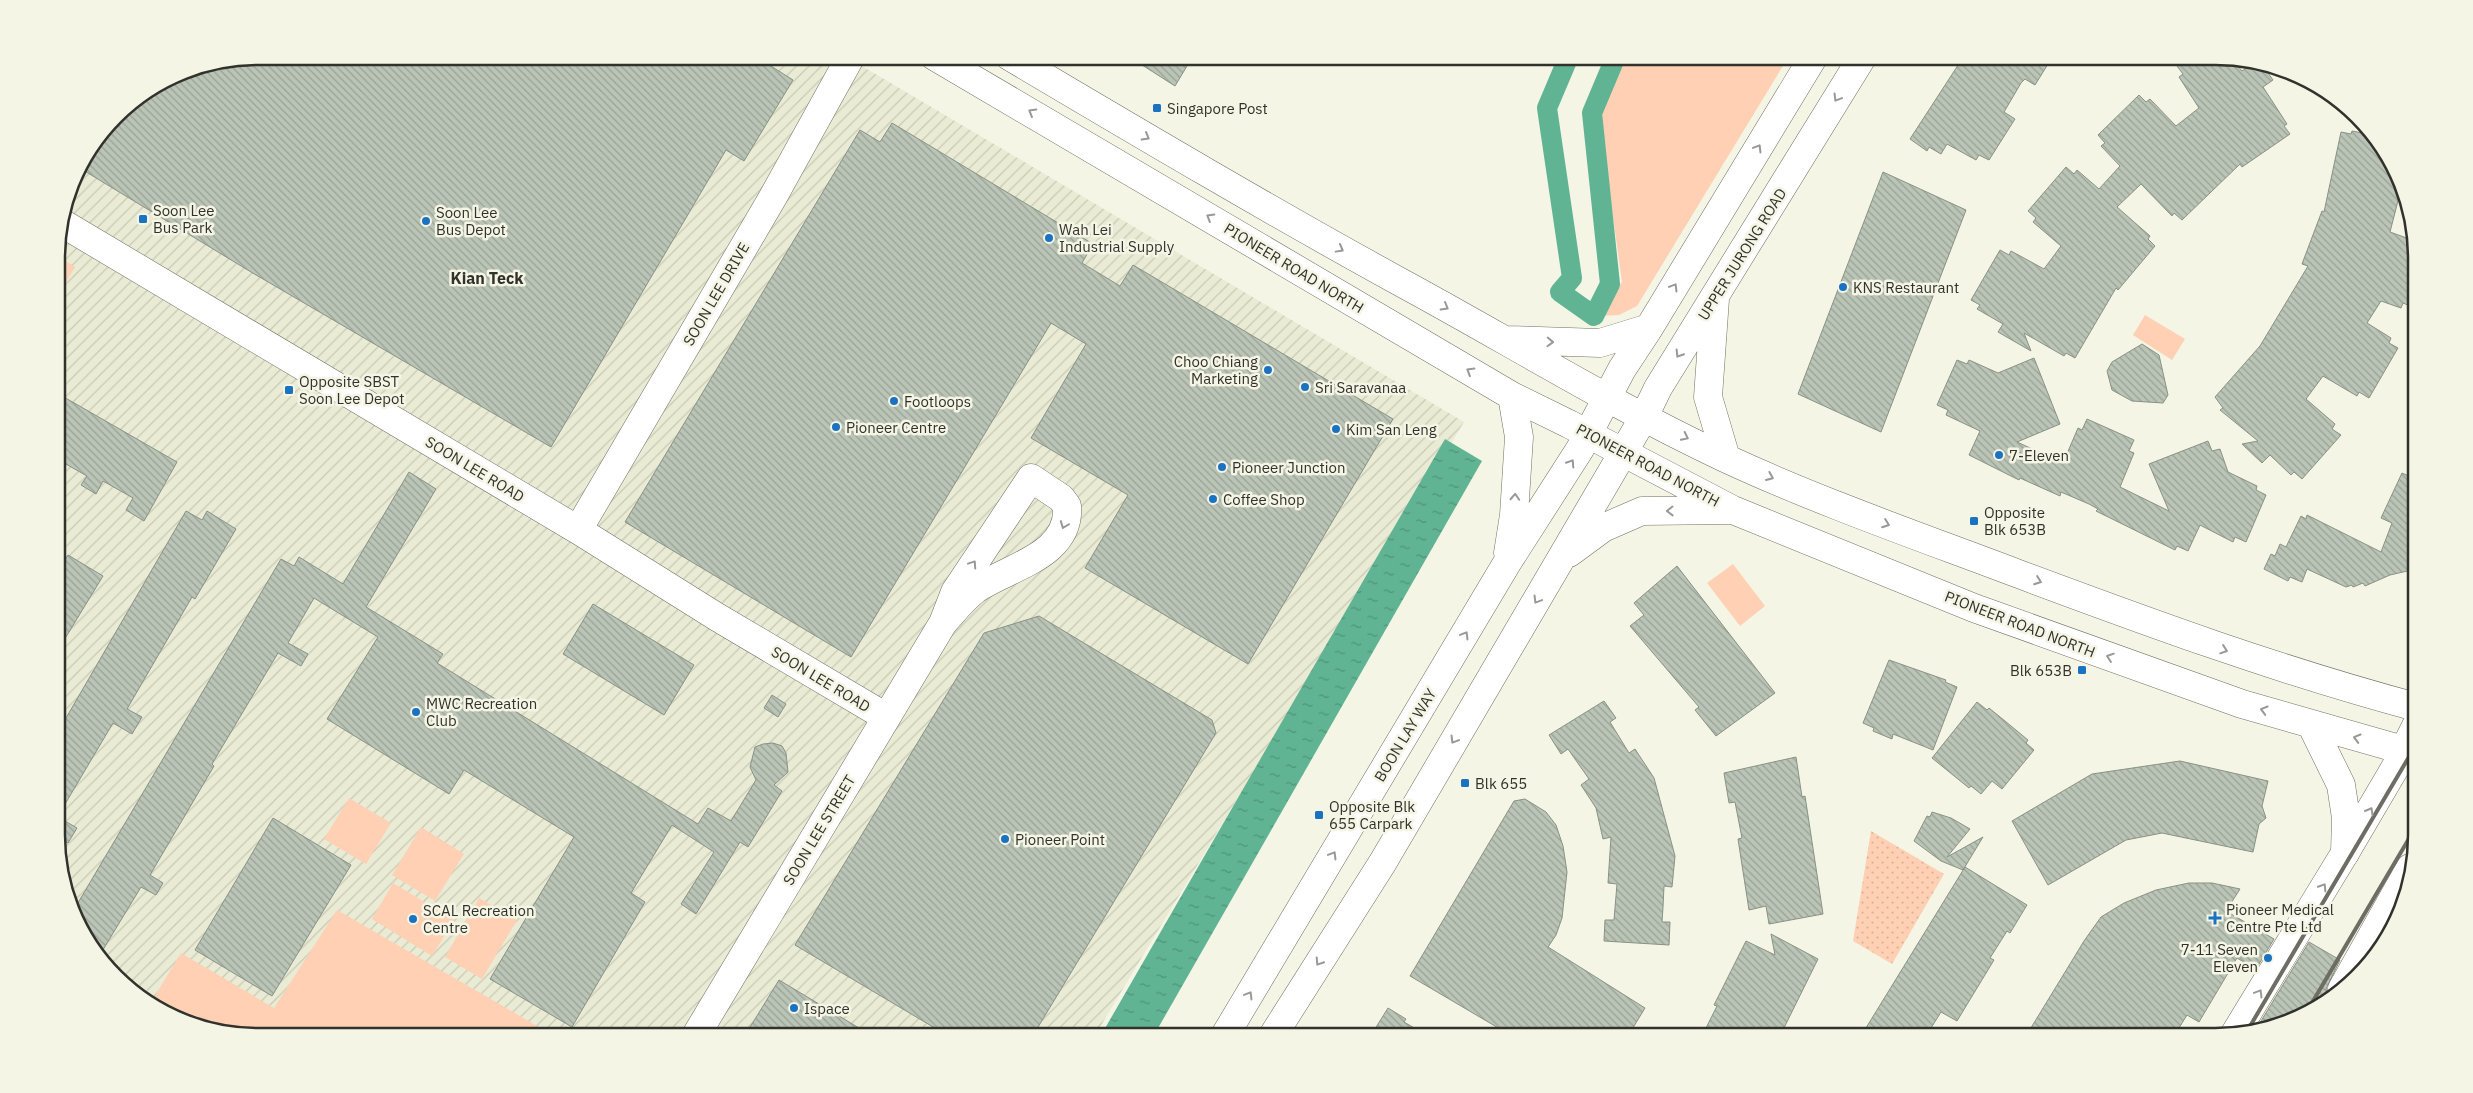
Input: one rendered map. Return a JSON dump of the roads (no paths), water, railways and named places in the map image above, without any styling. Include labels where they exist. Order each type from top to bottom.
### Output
[{"type":"main road","name":"SOON LEE DRIVE","points":[[578,530],[773,197],[846,65]]},
{"type":"main road","name":"PIONEER ROAD NORTH","points":[[949,65],[1512,396],[1733,510],[2030,630],[2242,704],[2408,752]]},
{"type":"main road","points":[[1023,65],[1298,226],[1607,397],[1726,458],[1840,507],[2197,640],[2329,683],[2408,705]]},
{"type":"main road","points":[[1588,434],[1622,369],[1649,328],[1809,65]]},
{"type":"main road","name":"UPPER JURONG ROAD","points":[[1623,453],[1658,388],[1857,65]]},
{"type":"main road","name":"SOON LEE ROAD","points":[[68,227],[578,530],[717,617],[886,717]]},
{"type":"main road","points":[[1715,298],[1708,397],[1726,458]]},
{"type":"main road","points":[[1502,340],[1600,343],[1649,328]]},
{"type":"main road","points":[[1506,563],[1514,515],[1519,437],[1512,396]]},
{"type":"main road","name":"BOON LAY WAY","points":[[1229,1028],[1506,563],[1588,434]]},
{"type":"main road","points":[[1277,1028],[1383,862],[1623,453]]},
{"type":"main road","name":"SOON LEE STREET","points":[[700,1028],[943,623],[955,592],[1031,478],[1061,498],[1067,506],[1065,528],[1051,546],[1037,558],[975,590],[943,623]]},
{"type":"main road","points":[[1562,558],[1603,528],[1642,511],[1733,510]]},
{"type":"main road","points":[[2310,724],[2341,785],[2346,818],[2345,853]]},
{"type":"main road","points":[[2239,1026],[2345,853],[2408,756]]},
{"type":"main road","points":[[2351,973],[2401,883]]},
{"type":"main road","points":[[1295,1028],[1296,998]]},
{"type":"water","points":[[1445,439],[1482,461],[1158,1028],[1105,1028]]},
{"type":"waterway","points":[[1565,65],[1547,108],[1572,278],[1560,292],[1594,316],[1610,284],[1592,113],[1612,65]]},
{"type":"railway","points":[[2251,1024],[2408,759]]},
{"type":"railway","points":[[2313,1002],[2408,840]]},
{"type":"place","name":"Singapore Post","points":[[1157,108]]},
{"type":"place","name":"Soon Lee Bus Park","points":[[143,219]]},
{"type":"place","name":"Soon Lee Bus Depot","points":[[426,221]]},
{"type":"place","name":"Wah Lei Industrial Supply","points":[[1049,238]]},
{"type":"place","name":"KNS Restaurant","points":[[1843,287]]},
{"type":"place","name":"Choo Chiang Marketing","points":[[1268,370]]},
{"type":"place","name":"Sri Saravanaa","points":[[1305,387]]},
{"type":"place","name":"Opposite SBST Soon Lee Depot","points":[[289,390]]},
{"type":"place","name":"Footloops","points":[[894,401]]},
{"type":"place","name":"Pioneer Centre","points":[[836,427]]},
{"type":"place","name":"Kim San Leng","points":[[1336,429]]},
{"type":"place","name":"7-Eleven","points":[[1999,455]]},
{"type":"place","name":"Pioneer Junction","points":[[1222,467]]},
{"type":"place","name":"Coffee Shop","points":[[1213,499]]},
{"type":"place","name":"Opposite Blk 653B","points":[[1974,521]]},
{"type":"place","name":"Blk 653B","points":[[2082,670]]},
{"type":"place","name":"MWC Recreation Club","points":[[416,712]]},
{"type":"place","name":"Blk 655","points":[[1465,783]]},
{"type":"place","name":"Opposite Blk 655 Carpark","points":[[1319,815]]},
{"type":"place","name":"Pioneer Point","points":[[1005,839]]},
{"type":"place","name":"Pioneer Medical Centre Pte Ltd","points":[[2215,918]]},
{"type":"place","name":"SCAL Recreation Centre","points":[[413,919]]},
{"type":"place","name":"7-11 Seven Eleven","points":[[2268,958]]},
{"type":"place","name":"Ispace","points":[[794,1008]]},
{"type":"district","name":"Kian Teck","points":[[487,278]]}]
